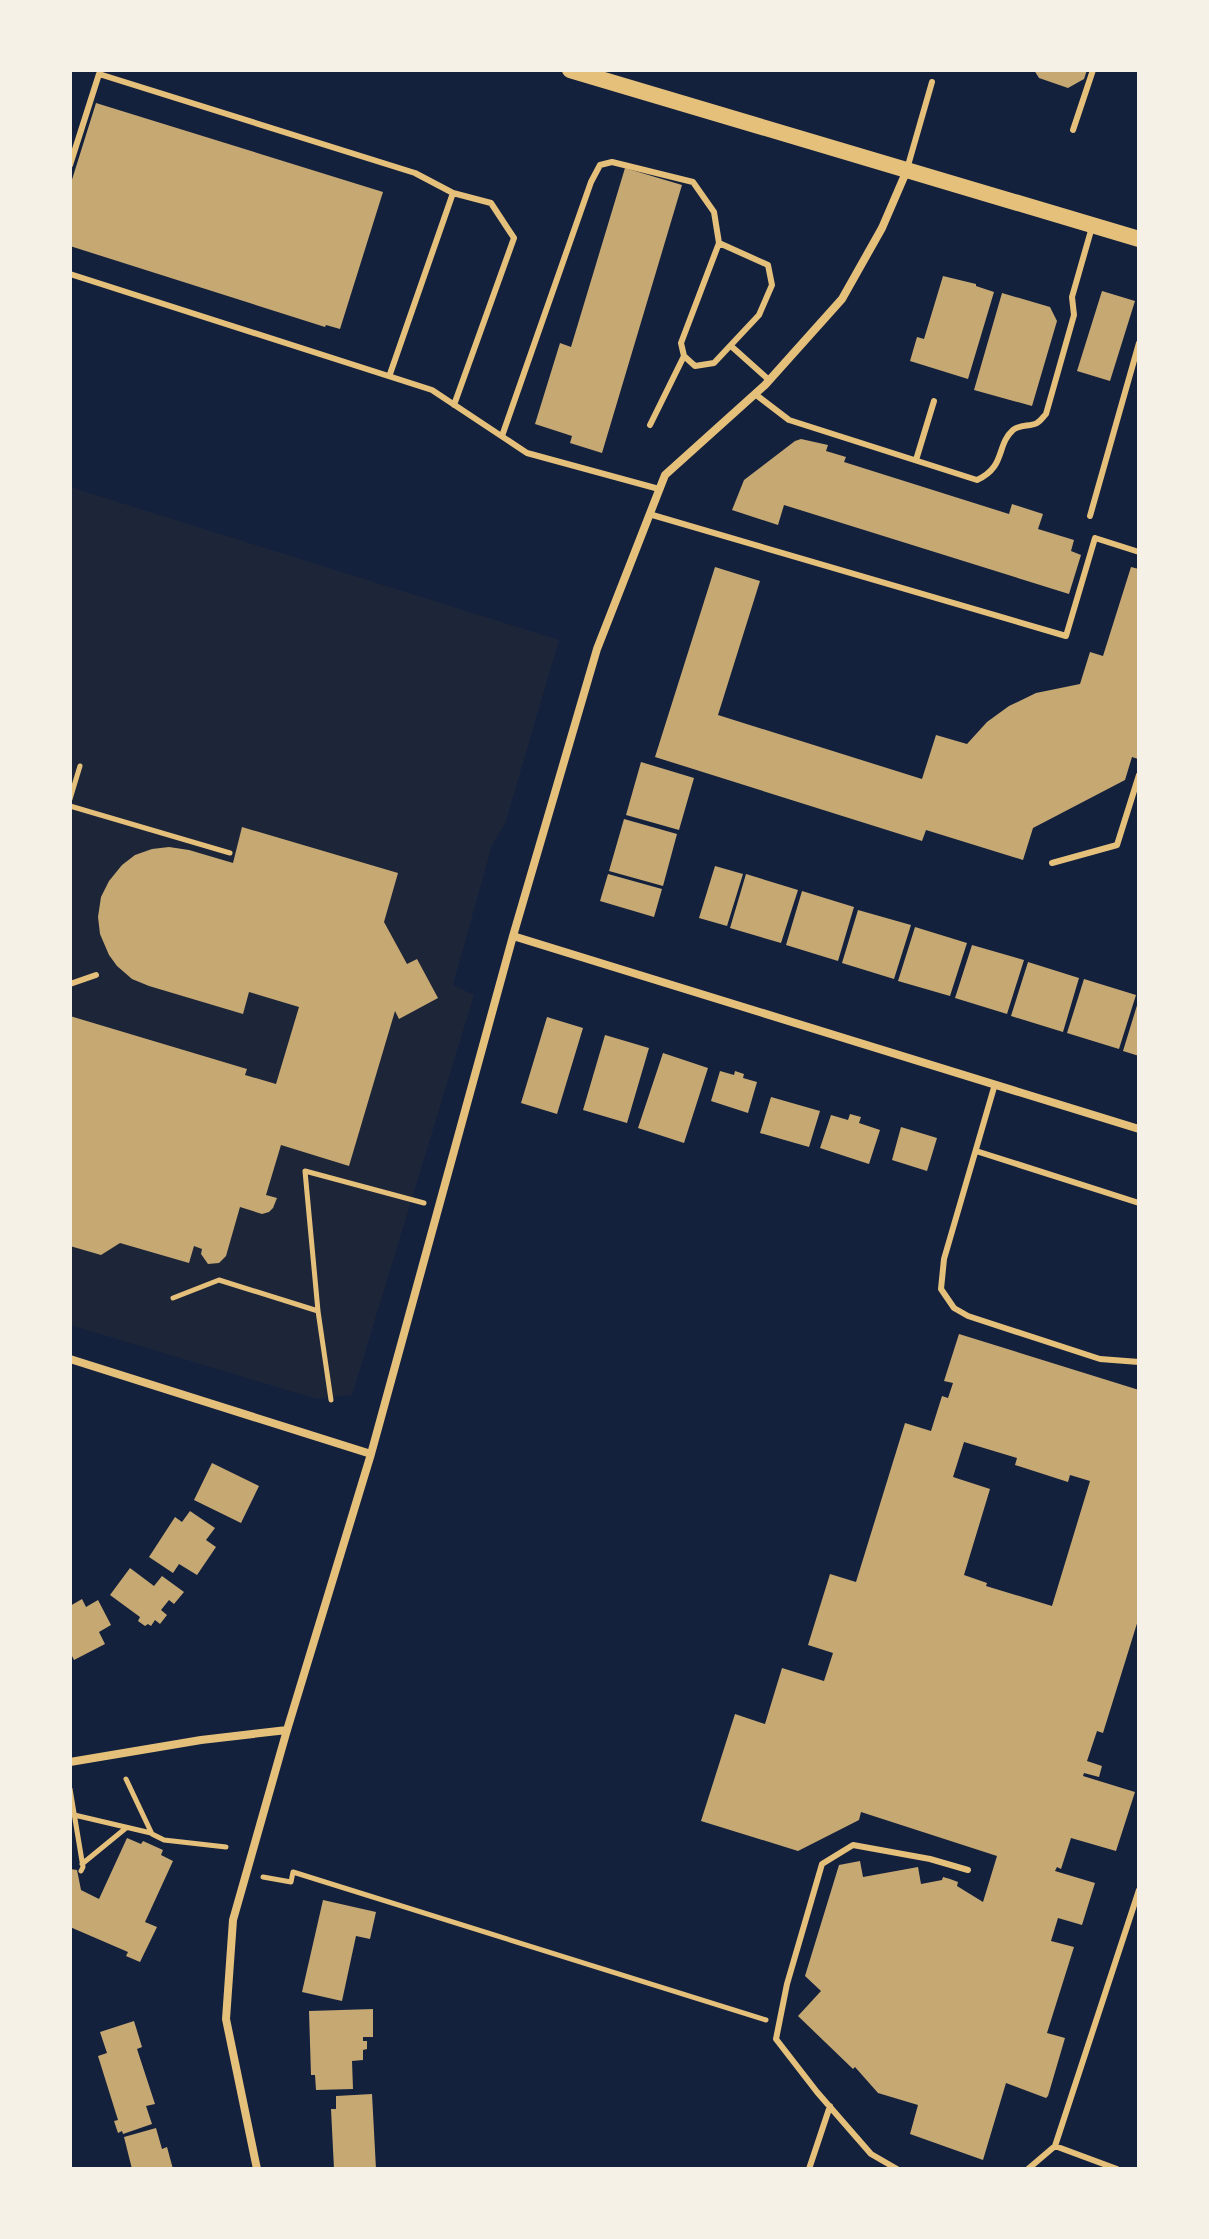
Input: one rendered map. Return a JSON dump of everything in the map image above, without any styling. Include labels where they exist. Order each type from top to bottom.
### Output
[{"type":"main road","points":[[570,70],[1139,239]]},
{"type":"street","points":[[257,2169],[226,2019],[233,1920],[371,1454],[513,936],[597,649],[665,475],[755,394],[842,299],[882,228],[907,169]]},
{"type":"street","points":[[513,936],[1139,1129]]},
{"type":"street","points":[[70,1359],[371,1454]]},
{"type":"street","points":[[70,1762],[201,1740],[287,1730]]},
{"type":"lane","points":[[1073,130],[1093,70]]},
{"type":"lane","points":[[70,165],[99,74],[415,173],[453,193],[491,203],[514,238],[454,405]]},
{"type":"lane","points":[[907,169],[932,82]]},
{"type":"lane","points":[[502,436],[591,182],[600,165],[612,162],[693,182],[714,212],[719,243],[681,343],[684,356],[695,366],[714,363],[731,346],[759,315],[772,285],[768,265],[719,243]]},
{"type":"lane","points":[[390,374],[453,193]]},
{"type":"lane","points":[[755,394],[789,420],[977,480],[995,469],[1012,431],[1037,423],[1046,414],[1074,315],[1072,297],[1092,225]]},
{"type":"lane","points":[[70,274],[390,374],[432,390],[527,453],[659,489]]},
{"type":"lane","points":[[1090,516],[1139,343]]},
{"type":"lane","points":[[731,346],[769,380]]},
{"type":"lane","points":[[650,425],[684,356]]},
{"type":"lane","points":[[916,460],[934,401]]},
{"type":"lane","points":[[649,514],[1066,636],[1095,538],[1139,552]]},
{"type":"lane","points":[[1052,863],[1117,845],[1139,775]]},
{"type":"lane","points":[[70,984],[96,975]]},
{"type":"lane","points":[[995,1084],[944,1259],[941,1289],[946,1300],[968,1316],[1100,1359],[1139,1362]]},
{"type":"lane","points":[[976,1151],[1139,1203]]},
{"type":"lane","points":[[897,2169],[871,2154],[776,2039],[787,1984],[822,1864],[853,1845],[930,1859],[968,1870]]},
{"type":"lane","points":[[1028,2169],[1055,2146],[1139,1890]]},
{"type":"lane","points":[[809,2169],[830,2106]]},
{"type":"lane","points":[[1055,2146],[1117,2169]]},
{"type":"path","points":[[70,799],[80,766]]},
{"type":"path","points":[[70,806],[230,853]]},
{"type":"path","points":[[331,1400],[318,1311],[305,1171],[439,1207]]},
{"type":"path","points":[[173,1298],[219,1280],[318,1311]]},
{"type":"path","points":[[126,1779],[152,1834]]},
{"type":"path","points":[[70,1789],[82,1868],[126,1828]]},
{"type":"path","points":[[72,1814],[152,1834],[164,1840],[226,1847]]},
{"type":"path","points":[[245,1877],[272,1877],[291,1882],[293,1872],[778,2024]]},
{"type":"shaded area","points":[[70,487],[559,640],[505,824],[492,845],[453,985],[474,995],[352,1395],[317,1399],[70,1325]]},
{"type":"building","points":[[1034,70],[1087,70],[1084,79],[1068,88],[1039,78]]},
{"type":"building","points":[[96,103],[383,192],[340,329],[325,327],[70,246],[70,186]]},
{"type":"building","points":[[625,168],[682,185],[602,453],[570,443],[572,436],[535,424],[560,343],[571,347]]},
{"type":"building","points":[[943,276],[994,292],[968,379],[910,361],[917,337],[924,339]]},
{"type":"building","points":[[1102,291],[1135,301],[1110,381],[1077,371]]},
{"type":"building","points":[[1002,293],[1050,307],[1057,321],[1032,406],[974,390]]},
{"type":"building","points":[[801,439],[828,445],[826,451],[846,457],[844,462],[1009,514],[1012,504],[1043,514],[1038,529],[1074,540],[1071,551],[1081,555],[1069,594],[784,505],[778,525],[732,510],[744,480]]},
{"type":"building","points":[[715,567],[760,581],[718,715],[922,779],[936,735],[967,744],[987,722],[1009,706],[1036,693],[1080,684],[1090,652],[1103,656],[1131,567],[1139,569],[1138,759],[1132,757],[1125,780],[1033,828],[1023,860],[926,830],[922,841],[655,757]]},
{"type":"building","points":[[641,762],[694,778],[679,830],[626,815]]},
{"type":"building","points":[[624,819],[677,834],[663,886],[609,871]]},
{"type":"building","points":[[242,827],[398,873],[384,922],[407,964],[417,959],[438,998],[399,1019],[395,1011],[349,1166],[281,1145],[266,1195],[277,1198],[273,1208],[262,1214],[240,1207],[226,1256],[219,1263],[208,1264],[201,1254],[202,1249],[194,1246],[189,1263],[120,1243],[101,1255],[70,1246],[70,1016],[247,1069],[245,1075],[276,1084],[299,1007],[249,992],[243,1014],[149,986],[132,979],[117,966],[100,934],[98,917],[101,897],[109,881],[135,855],[169,847],[233,863]]},
{"type":"building","points":[[715,866],[743,874],[727,926],[699,918]]},
{"type":"building","points":[[608,874],[662,889],[654,917],[600,901]]},
{"type":"building","points":[[746,874],[798,890],[781,943],[730,928]]},
{"type":"building","points":[[802,891],[854,907],[838,961],[786,945]]},
{"type":"building","points":[[858,910],[911,925],[894,979],[842,963]]},
{"type":"building","points":[[915,927],[967,943],[950,996],[898,981]]},
{"type":"building","points":[[972,945],[1024,960],[1007,1014],[955,998]]},
{"type":"building","points":[[1028,962],[1079,978],[1063,1032],[1011,1016]]},
{"type":"building","points":[[1084,979],[1136,995],[1119,1049],[1067,1033]]},
{"type":"building","points":[[1139,1002],[1139,1056],[1123,1051]]},
{"type":"building","points":[[547,1017],[583,1028],[557,1114],[521,1103]]},
{"type":"building","points":[[605,1035],[649,1048],[627,1123],[583,1110]]},
{"type":"building","points":[[663,1053],[708,1068],[684,1143],[638,1128]]},
{"type":"building","points":[[720,1071],[734,1075],[735,1071],[744,1074],[743,1078],[757,1082],[748,1113],[711,1101]]},
{"type":"building","points":[[771,1097],[820,1111],[809,1147],[760,1133]]},
{"type":"building","points":[[850,1114],[861,1117],[859,1123],[880,1130],[869,1164],[820,1148],[831,1115],[848,1120]]},
{"type":"building","points":[[901,1127],[937,1138],[927,1171],[892,1160]]},
{"type":"building","points":[[959,1334],[1139,1390],[1139,1617],[1103,1733],[1097,1731],[1087,1761],[1102,1766],[1099,1777],[1084,1773],[1083,1776],[1135,1792],[1116,1851],[1071,1838],[1061,1869],[1057,1867],[1055,1871],[1095,1883],[1082,1925],[1058,1918],[1051,1941],[1074,1947],[1047,2033],[1065,2038],[1046,2098],[1006,2083],[983,2160],[910,2134],[918,2105],[878,2093],[855,2067],[853,2069],[798,2016],[821,1991],[805,1976],[839,1865],[860,1861],[863,1877],[918,1867],[921,1884],[942,1880],[943,1877],[950,1879],[983,1902],[997,1856],[861,1812],[859,1820],[798,1851],[701,1821],[735,1714],[765,1724],[782,1668],[824,1681],[833,1653],[808,1645],[830,1574],[856,1582],[905,1423],[931,1431],[942,1396],[948,1398],[953,1383],[944,1381]],"holes":[[[964,1442],[1017,1458],[1015,1465],[1068,1482],[1070,1475],[1090,1481],[1052,1606],[986,1586],[987,1583],[964,1575],[990,1489],[953,1477]]]},
{"type":"building","points":[[212,1463],[259,1486],[241,1523],[194,1500]]},
{"type":"building","points":[[190,1511],[215,1528],[206,1540],[216,1547],[197,1575],[179,1564],[173,1573],[149,1557],[175,1517],[182,1522]]},
{"type":"building","points":[[130,1568],[154,1586],[162,1576],[184,1592],[174,1604],[169,1600],[161,1610],[167,1615],[160,1624],[155,1620],[151,1626],[145,1626],[138,1621],[140,1617],[110,1595]]},
{"type":"building","points":[[82,1599],[86,1607],[98,1600],[111,1625],[99,1632],[105,1644],[74,1660],[70,1652],[70,1606]]},
{"type":"building","points":[[127,1838],[163,1850],[161,1855],[173,1861],[145,1922],[157,1927],[140,1962],[126,1956],[128,1952],[70,1927],[70,1869],[77,1870],[81,1890],[99,1899]]},
{"type":"building","points":[[323,1900],[376,1912],[370,1939],[356,1936],[342,2001],[302,1992]]},
{"type":"building","points":[[373,2009],[373,2037],[363,2037],[363,2041],[367,2041],[367,2049],[363,2050],[363,2060],[352,2061],[353,2089],[316,2090],[315,2075],[311,2075],[309,2011]]},
{"type":"building","points":[[134,2021],[142,2047],[137,2049],[155,2104],[146,2106],[152,2124],[123,2134],[122,2131],[118,2133],[114,2121],[118,2120],[98,2056],[107,2053],[100,2032]]},
{"type":"building","points":[[372,2094],[376,2169],[334,2169],[331,2109],[336,2109],[336,2096]]},
{"type":"building","points":[[156,2128],[162,2149],[167,2147],[173,2169],[132,2169],[124,2137]]}]
